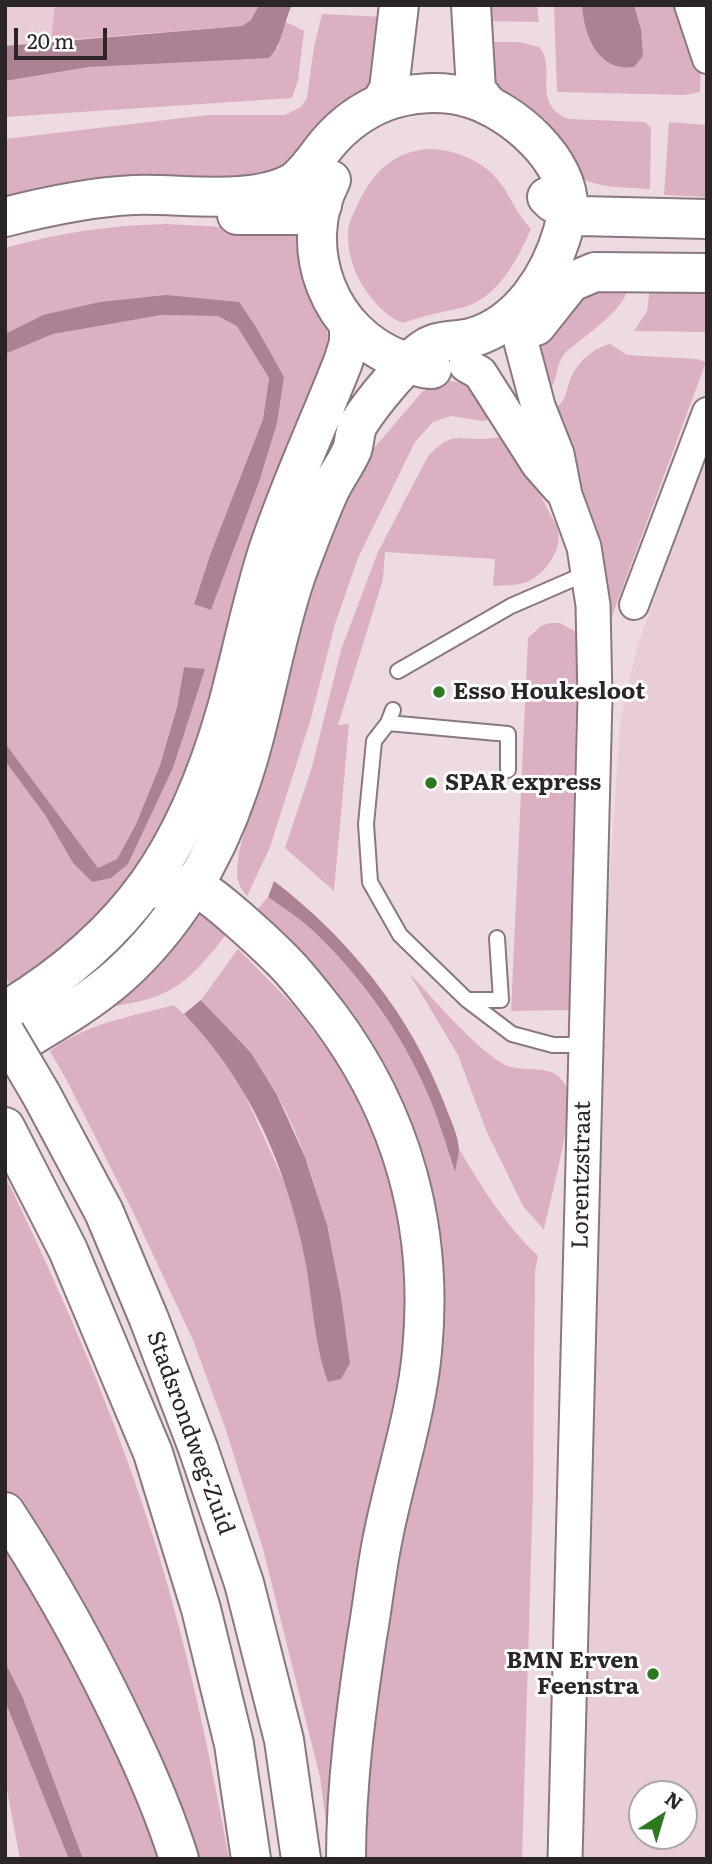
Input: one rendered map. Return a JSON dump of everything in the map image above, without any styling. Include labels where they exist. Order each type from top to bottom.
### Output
[{"type":"main road","points":[[397,107],[389,89],[399,5]]},
{"type":"main road","points":[[5,217],[69,202],[106,197],[168,195],[233,215],[306,215],[308,194],[337,169],[349,154],[380,130],[416,83],[420,5]]},
{"type":"main road","points":[[471,5],[476,90],[489,106]]},
{"type":"main road","points":[[397,107],[450,94],[470,98],[508,116],[540,144],[565,195],[580,216],[707,219]]},
{"type":"main road","points":[[397,107],[477,125],[510,147],[552,202],[576,190],[612,197],[707,201]]},
{"type":"main road","points":[[308,194],[320,270],[327,290],[349,327],[379,351],[418,366],[466,365],[495,355],[516,330],[571,282],[594,272],[707,273]]},
{"type":"main road","points":[[516,330],[562,235],[565,195]]},
{"type":"main road","points":[[5,1011],[45,986],[112,929],[174,846],[204,781],[228,705],[267,553],[343,362],[349,343],[349,327]]},
{"type":"main road","points":[[5,1052],[87,1001],[119,976],[165,925],[195,886],[224,828],[240,788],[295,577],[329,492],[353,448],[357,426],[418,366],[428,346],[516,330]]},
{"type":"main road","points":[[143,891],[159,887],[195,886],[241,922],[292,969],[352,1047],[375,1088],[394,1131],[417,1210],[424,1257],[422,1352],[415,1398],[382,1539],[357,1703],[346,1859]]},
{"type":"main road","name":"Stadsrondweg-Zuid","points":[[5,1033],[104,1212],[149,1319],[198,1448],[244,1583],[284,1740],[301,1859]]},
{"type":"main road","name":"Stadsrondweg-Zuid","points":[[5,1127],[68,1250],[153,1453],[201,1609],[221,1690],[234,1744],[251,1859]]},
{"type":"main road","points":[[5,1512],[52,1584],[100,1673],[141,1762],[179,1859]]},
{"type":"street","points":[[689,5],[707,59]]},
{"type":"street","name":"Lorentzstraat","points":[[516,330],[538,406],[557,454],[565,495],[584,547],[593,605],[595,698],[565,1859]]},
{"type":"street","name":"Lorentzstraat","points":[[466,365],[480,373],[538,464],[565,495]]},
{"type":"street","points":[[634,604],[707,412]]},
{"type":"lane","points":[[398,671],[511,607],[588,572]]},
{"type":"lane","points":[[508,770],[509,734],[391,716],[374,741],[366,824],[370,882],[400,935],[467,1000],[512,1034],[553,1045],[585,1045]]},
{"type":"lane","points":[[467,1000],[501,1000],[498,938]]},
{"type":"shaded area","points":[[5,5],[284,5],[5,56]]},
{"type":"shaded area","points":[[55,5],[259,5],[251,20],[242,26],[51,41]]},
{"type":"shaded area","points":[[259,5],[292,5],[277,46],[269,58],[89,67],[5,81],[5,46],[242,26],[251,20]]},
{"type":"shaded area","points":[[481,5],[537,5],[539,22],[480,21]]},
{"type":"shaded area","points":[[554,5],[582,5],[588,34],[641,29],[634,5],[678,5],[701,68],[700,92],[685,95],[557,92]]},
{"type":"shaded area","points":[[582,5],[634,5],[641,29],[643,56],[634,67],[611,64],[595,50],[586,28]]},
{"type":"shaded area","points":[[322,14],[386,17],[379,77],[301,157],[270,178],[5,208],[5,139],[208,115],[285,115],[301,107],[307,98]]},
{"type":"shaded area","points":[[284,21],[304,31],[298,80],[292,98],[5,117],[5,81],[89,67],[174,61],[278,48]]},
{"type":"shaded area","points":[[483,42],[519,42],[539,47],[546,65],[550,104],[568,119],[645,122],[651,128],[650,189],[606,186],[581,178],[494,88]]},
{"type":"shaded area","points":[[669,122],[707,125],[707,197],[664,195]]},
{"type":"shaded area","points":[[429,149],[451,152],[481,164],[504,188],[531,229],[505,277],[486,296],[461,308],[403,323],[383,311],[363,285],[351,260],[348,231],[363,194],[376,174],[394,159]]},
{"type":"shaded area","points":[[166,224],[301,231],[326,322],[329,343],[216,711],[144,876],[16,994],[5,976],[5,761],[45,815],[73,863],[92,882],[128,864],[173,768],[204,669],[184,667],[177,707],[160,765],[136,824],[117,859],[98,868],[5,743],[5,354],[53,334],[161,315],[219,316],[237,325],[269,378],[263,419],[194,603],[211,610],[234,546],[284,377],[238,302],[43,315],[5,334],[5,248],[85,231]]},
{"type":"shaded area","points":[[651,280],[707,281],[707,332],[634,331],[647,311]]},
{"type":"shaded area","points":[[587,288],[627,289],[625,297],[611,314],[562,357],[555,380],[544,395],[538,350],[541,340]]},
{"type":"shaded area","points":[[166,295],[239,302],[284,377],[277,423],[259,482],[211,610],[194,604],[210,555],[263,419],[269,378],[237,326],[218,316],[161,315],[53,334],[5,354],[5,334],[43,315],[100,302]]},
{"type":"shaded area","points":[[610,344],[627,355],[697,359],[706,362],[611,619],[604,578],[550,411],[564,399],[572,375],[579,365],[593,351]]},
{"type":"shaded area","points":[[442,381],[470,386],[482,395],[500,417],[483,421],[451,416],[433,422],[415,442],[358,558],[335,624],[311,718],[270,847],[247,896],[238,881],[239,852],[323,543],[356,474],[374,448],[422,392]]},
{"type":"shaded area","points":[[509,436],[557,527],[556,552],[541,573],[527,582],[493,586],[495,559],[385,552],[383,579],[338,725],[349,724],[334,891],[285,848],[312,767],[341,650],[378,552],[428,456],[435,449],[451,439]]},
{"type":"shaded area","points":[[707,454],[707,1859],[580,1859],[599,1038],[620,722],[637,647]]},
{"type":"shaded area","points":[[560,623],[578,633],[569,1010],[511,1011],[528,638],[541,626]]},
{"type":"shaded area","points":[[184,667],[205,669],[173,768],[128,864],[111,878],[92,882],[73,863],[45,815],[5,761],[5,743],[98,868],[117,859],[136,824],[160,765],[177,707]]},
{"type":"shaded area","points":[[274,881],[328,928],[353,954],[396,1010],[431,1072],[454,1128],[459,1151],[455,1172],[427,1092],[399,1038],[370,996],[337,956],[303,922],[268,897]]},
{"type":"shaded area","points":[[268,897],[320,937],[370,995],[399,1037],[422,1079],[454,1170],[459,1149],[485,1192],[538,1256],[535,1271],[533,1491],[522,1859],[364,1859],[370,1680],[424,1191],[254,913]]},
{"type":"shaded area","points":[[198,909],[229,931],[200,965],[175,987],[159,995],[101,1009]]},
{"type":"shaded area","points":[[238,949],[292,1004],[347,1073],[385,1156],[407,1247],[409,1331],[331,1859],[320,1777],[263,1549],[226,1430],[193,1340],[134,1214],[50,1051],[94,1027],[174,1005],[201,1031],[240,1084],[290,1195],[305,1258],[350,1363],[326,1226],[306,1160],[293,1128],[271,1086],[232,1034],[201,1000]]},
{"type":"shaded area","points":[[409,973],[487,1053],[511,1067],[550,1072],[562,1080],[567,1088],[569,1099],[565,1135],[544,1230],[523,1206],[486,1130],[458,1055]]},
{"type":"shaded area","points":[[201,1000],[251,1053],[277,1095],[305,1157],[327,1225],[341,1297],[350,1363],[341,1379],[328,1382],[323,1366],[304,1255],[287,1189],[275,1157],[245,1095],[207,1039],[184,1014]]},
{"type":"shaded area","points":[[5,1176],[48,1267],[107,1406],[157,1549],[188,1664],[229,1859],[191,1859],[61,1579],[5,1491]]},
{"type":"shaded area","points":[[5,1532],[65,1631],[164,1859],[83,1859],[23,1698],[5,1662]]},
{"type":"shaded area","points":[[5,1662],[23,1698],[83,1859],[69,1859],[5,1701]]},
{"type":"shaded area","points":[[5,1701],[69,1859],[20,1859],[5,1780]]},
{"type":"place","name":"Esso Houkesloot","points":[[439,692]]},
{"type":"place","name":"SPAR express","points":[[431,783]]},
{"type":"place","name":"BMN Erven Feenstra","points":[[653,1674]]}]
